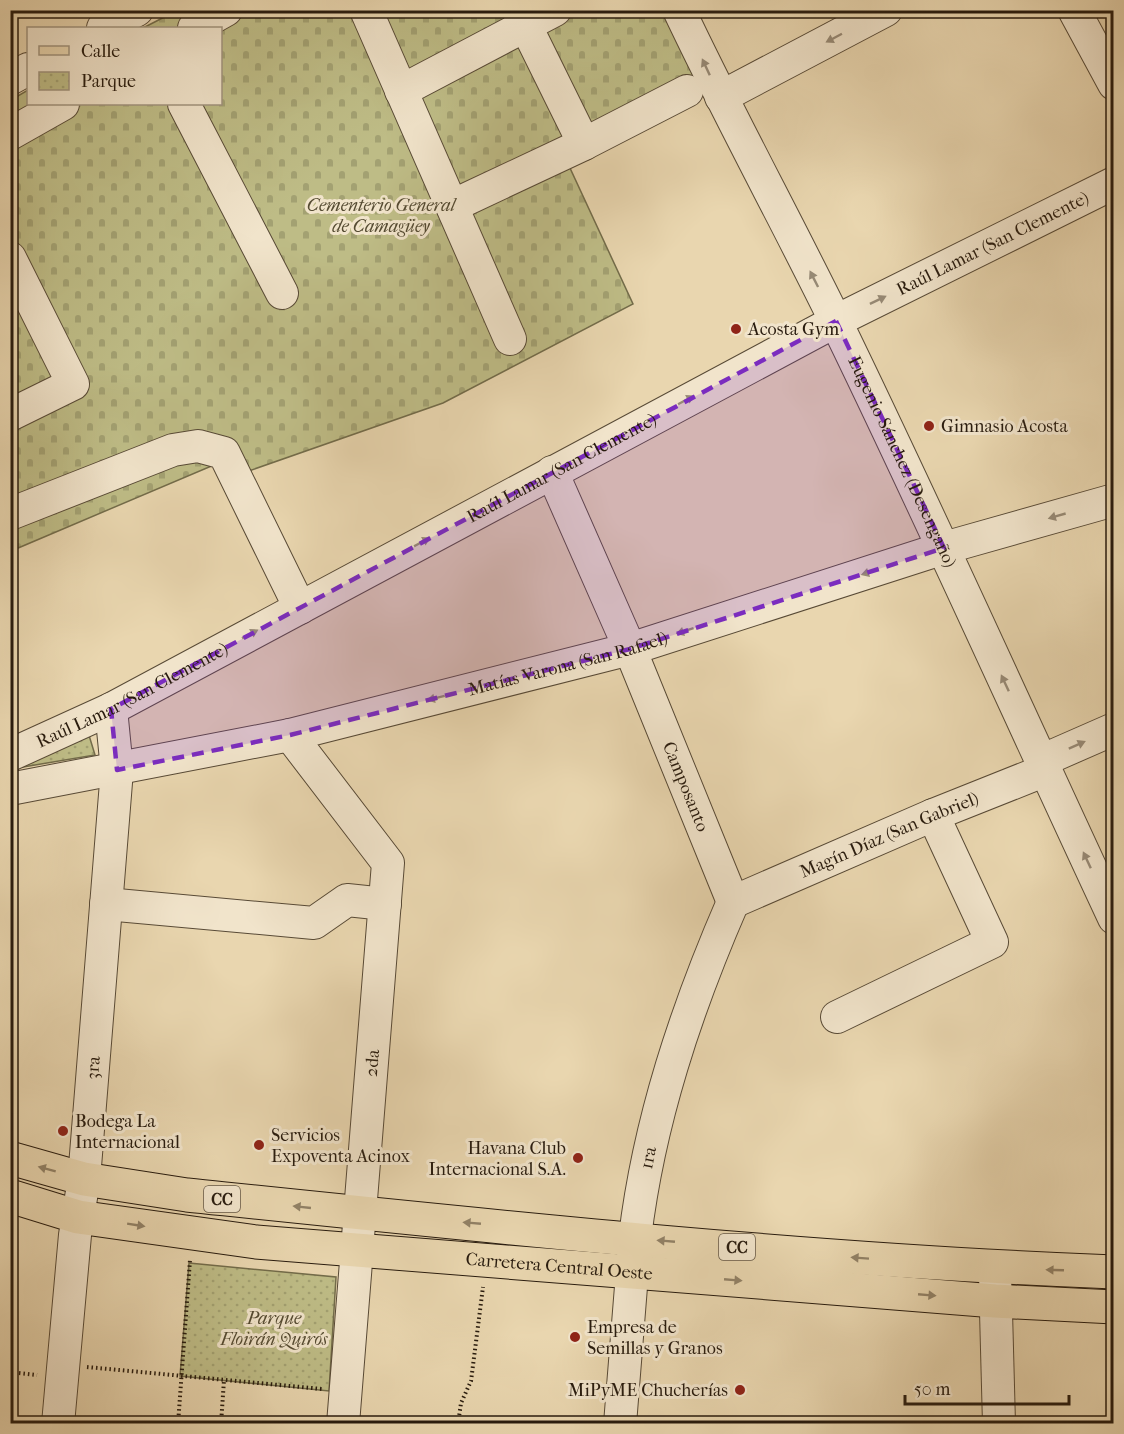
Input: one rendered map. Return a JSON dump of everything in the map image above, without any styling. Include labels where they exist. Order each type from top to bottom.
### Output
[{"type":"main road","name":"Carretera Central Oeste","points":[[10,1158],[84,1179],[187,1195],[361,1213],[828,1256],[1113,1272]]},
{"type":"main road","name":"Carretera Central Oeste","points":[[10,1196],[78,1216],[203,1235],[357,1251],[995,1301],[1113,1307]]},
{"type":"street","points":[[105,27],[137,10]]},
{"type":"street","points":[[196,27],[226,10]]},
{"type":"street","points":[[366,10],[510,339]]},
{"type":"street","points":[[401,91],[522,18],[555,10]]},
{"type":"street","name":"Eugenio Sánchez (Desengaño)","points":[[679,10],[836,321],[1113,914]]},
{"type":"street","points":[[721,97],[886,10]]},
{"type":"street","points":[[1074,10],[1113,84]]},
{"type":"street","points":[[522,18],[584,144]]},
{"type":"street","points":[[10,79],[27,70]]},
{"type":"street","points":[[452,206],[584,144],[687,91]]},
{"type":"street","points":[[10,134],[61,105]]},
{"type":"street","points":[[185,105],[282,293]]},
{"type":"street","name":"Raúl Lamar (San Clemente)","points":[[10,755],[111,709],[836,321],[1113,183]]},
{"type":"street","points":[[10,258],[73,384],[10,415]]},
{"type":"street","points":[[10,514],[173,450],[198,446],[224,453],[300,608]]},
{"type":"street","name":"Camposanto","points":[[552,472],[630,649],[733,902]]},
{"type":"street","name":"Matías Varona (San Rafael)","points":[[10,789],[290,735],[630,649],[944,548],[1113,500]]},
{"type":"street","name":"3ra","points":[[58,1424],[78,1216],[84,1179],[117,770],[111,709]]},
{"type":"street","name":"Magín Díaz (San Gabriel)","points":[[733,902],[1043,766],[1113,729]]},
{"type":"street","name":"2da","points":[[290,735],[388,863],[343,1424]]},
{"type":"street","points":[[837,1017],[992,942],[933,815]]},
{"type":"street","points":[[106,904],[314,923],[347,900],[385,904]]},
{"type":"street","name":"1ra","points":[[620,1424],[634,1238],[652,1135],[669,1073],[707,962],[733,902]]},
{"type":"street","points":[[995,1267],[999,1424]]},
{"type":"path","points":[[178,1424],[191,1251]]},
{"type":"path","points":[[458,1424],[461,1402],[471,1381],[483,1280]]},
{"type":"path","points":[[63,1365],[346,1392]]},
{"type":"path","points":[[221,1424],[224,1380]]},
{"type":"highlighted area","points":[[836,321],[944,548],[630,649],[290,735],[117,770],[111,709]]},
{"type":"green space","name":"Cementerio General de Camagüey","points":[[176,11],[665,11],[704,94],[570,168],[633,304],[443,403],[243,473],[235,456],[11,551],[11,100],[27,91],[27,105],[222,105],[222,27],[145,27]]},
{"type":"green space","points":[[88,732],[95,755],[11,769]]},
{"type":"green space","name":"Parque Floirán Quirós","points":[[189,1263],[336,1277],[329,1391],[180,1376]]},
{"type":"place","name":"Acosta Gym","points":[[736,329]]},
{"type":"place","name":"Gimnasio Acosta","points":[[929,426]]},
{"type":"place","name":"Bodega La Internacional","points":[[63,1131]]},
{"type":"place","name":"Servicios Expoventa Acinox","points":[[259,1145]]},
{"type":"place","name":"Havana Club Internacional S.A.","points":[[578,1158]]},
{"type":"place","name":"Empresa de Semillas y Granos","points":[[575,1337]]},
{"type":"place","name":"MiPyME Chucherías","points":[[740,1390]]}]
